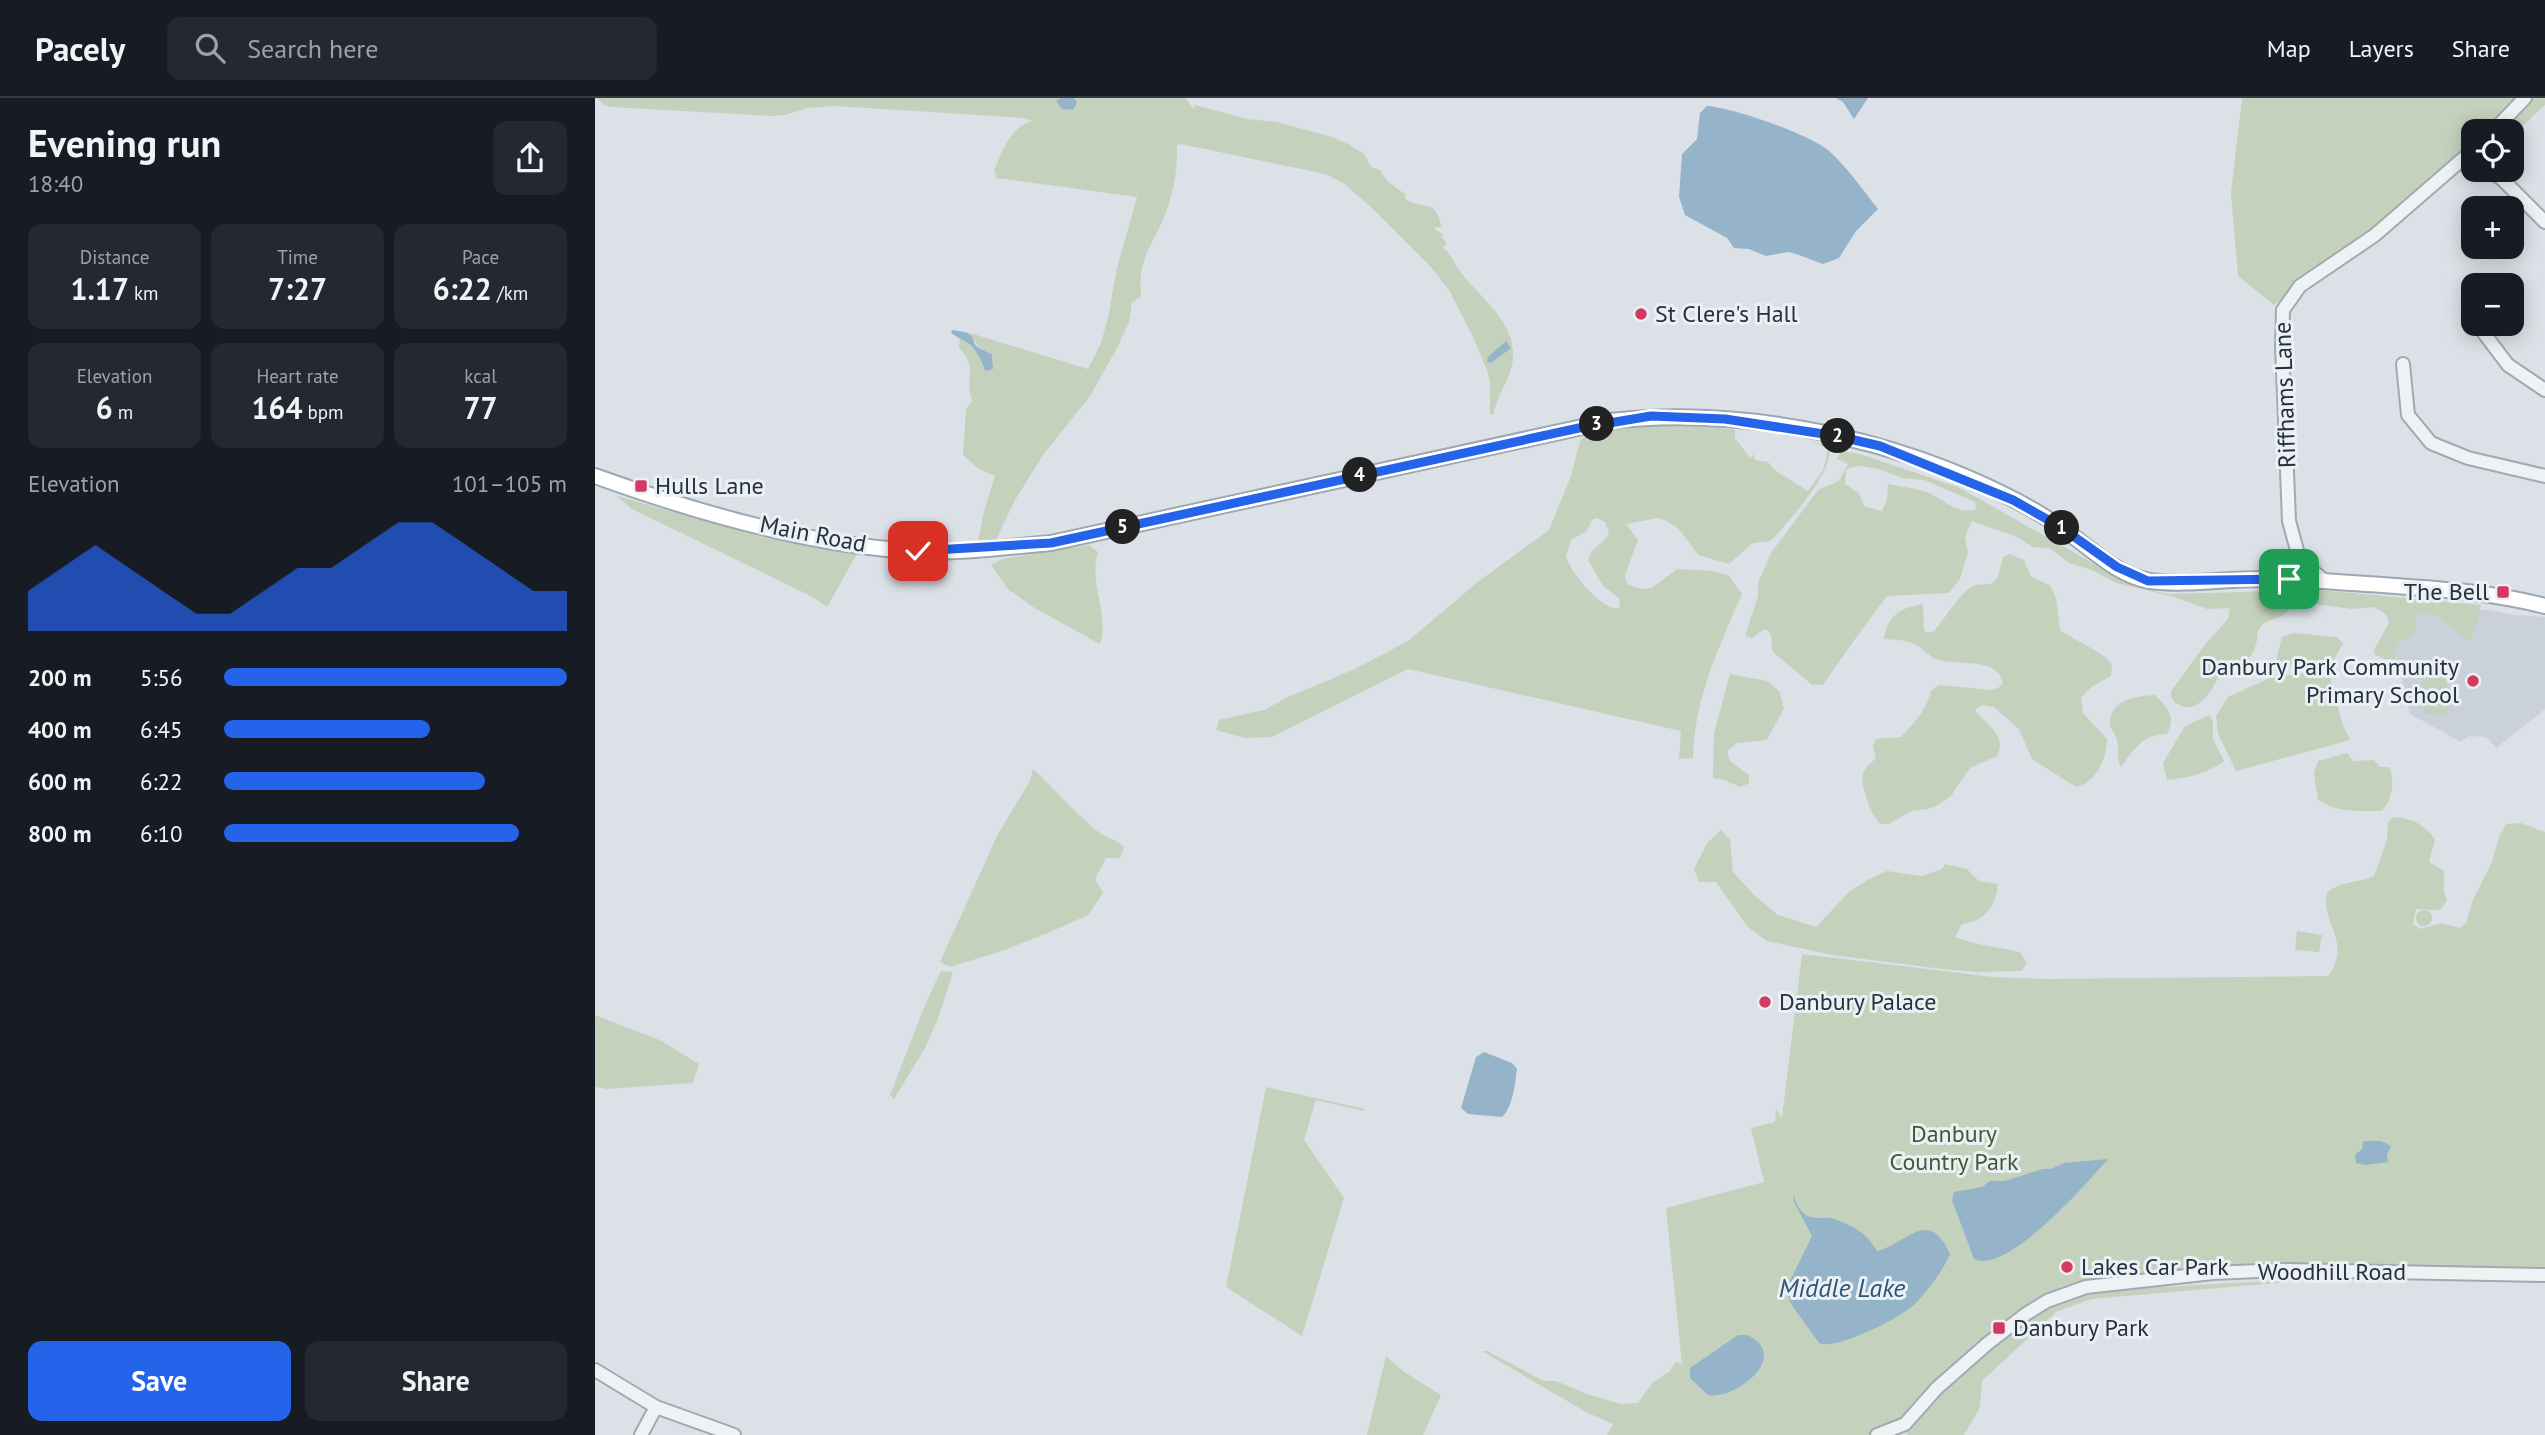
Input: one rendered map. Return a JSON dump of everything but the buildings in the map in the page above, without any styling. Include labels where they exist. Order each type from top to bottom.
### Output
[{"type":"main road","name":"Main Road","points":[[595,476],[688,506],[841,542],[918,551],[981,549],[1051,543],[1610,421],[1651,416],[1725,419],[1802,429],[1870,444],[1950,473],[2013,500],[2059,526],[2117,567],[2148,581],[2325,581],[2467,591],[2510,597],[2545,606]]},
{"type":"street","points":[[2505,119],[2525,98]]},
{"type":"street","name":"Riffhams Lane","points":[[2300,561],[2289,521],[2281,345],[2283,310],[2300,286],[2375,235],[2461,163]]},
{"type":"street","points":[[2505,182],[2545,222]]},
{"type":"street","points":[[2486,336],[2508,365],[2545,390]]},
{"type":"street","points":[[2403,364],[2408,415],[2431,443],[2468,458],[2545,476]]},
{"type":"street","points":[[2289,579],[2300,561],[2325,581]]},
{"type":"street","name":"Woodhill Road","points":[[1877,1435],[1902,1429],[1937,1388],[2026,1314],[2047,1301],[2086,1287],[2213,1273],[2267,1271],[2545,1275]]},
{"type":"street","points":[[595,1370],[656,1407],[734,1435]]},
{"type":"street","points":[[641,1435],[656,1407]]},
{"type":"shaded area","name":"Danbury Park Community Primary School","points":[[2405,607],[2489,610],[2545,617],[2545,709],[2496,748],[2486,737],[2469,736],[2461,742],[2410,714],[2395,654],[2400,642]]},
{"type":"green space","points":[[597,98],[1186,98],[1193,109],[1195,105],[1332,137],[1364,154],[1371,167],[1380,170],[1387,181],[1405,194],[1405,199],[1429,206],[1436,211],[1442,227],[1433,228],[1443,234],[1442,238],[1447,243],[1443,248],[1496,312],[1509,334],[1512,366],[1493,415],[1490,414],[1490,381],[1487,370],[1449,290],[1430,266],[1343,183],[1325,174],[1177,145],[1176,174],[1170,202],[1143,264],[1141,297],[1132,302],[1129,322],[1116,350],[1090,396],[1043,455],[1015,500],[995,542],[978,542],[995,476],[979,469],[963,455],[966,409],[972,401],[970,368],[959,347],[960,338],[977,351],[985,371],[993,365],[992,354],[979,348],[970,333],[1088,369],[1101,343],[1117,268],[1137,197],[997,178],[994,171],[1008,141],[1019,128],[1033,121],[1024,118],[835,106],[807,108],[773,116],[611,107],[604,105]]},
{"type":"green space","points":[[2242,98],[2545,98],[2545,105],[2524,125],[2524,119],[2461,119],[2461,159],[2274,305],[2238,276],[2231,193]]},
{"type":"green space","points":[[1675,422],[1735,430],[1735,438],[1750,458],[1753,454],[1755,460],[1768,462],[1776,471],[1808,491],[1823,470],[1828,451],[1825,447],[1809,442],[1830,446],[1829,457],[1819,481],[1776,536],[1770,541],[1753,543],[1729,564],[1698,555],[1679,529],[1667,521],[1658,518],[1626,524],[1638,540],[1625,575],[1629,585],[1641,589],[1652,588],[1677,569],[1712,571],[1728,575],[1742,594],[1703,694],[1694,736],[1693,758],[1679,759],[1681,731],[1408,669],[1272,737],[1246,738],[1216,730],[1219,720],[1264,710],[1355,669],[1408,641],[1479,581],[1549,530],[1571,476],[1580,441],[1586,435],[1610,428]],"holes":[[[1597,518],[1605,522],[1609,534],[1588,560],[1603,586],[1619,598],[1620,606],[1617,609],[1594,596],[1574,572],[1566,557],[1571,540],[1587,531],[1592,520]]]},
{"type":"green space","points":[[1840,453],[1860,454],[1958,487],[2135,587],[2167,594],[2320,590],[2481,605],[2471,643],[2440,618],[2424,612],[2417,617],[2414,636],[2400,642],[2395,654],[2396,659],[2385,659],[2375,655],[2374,650],[2389,623],[2386,614],[2374,607],[2352,609],[2300,602],[2283,615],[2262,625],[2254,650],[2247,660],[2232,670],[2220,673],[2205,698],[2186,707],[2173,701],[2171,691],[2207,642],[2228,619],[2230,608],[2207,609],[2174,597],[2116,583],[2092,570],[2069,563],[2051,549],[2033,547],[2017,537],[1972,521],[1965,537],[1968,552],[1960,579],[1949,593],[1887,596],[1823,685],[1812,685],[1772,651],[1768,630],[1763,630],[1752,638],[1745,636],[1758,596],[1758,583],[1771,553],[1818,490],[1839,481],[1848,464],[1837,459]],"holes":[[[1860,466],[1879,469],[1902,478],[1924,480],[1975,502],[1976,509],[1957,509],[1924,491],[1888,484],[1887,499],[1882,511],[1864,506],[1859,493],[1845,484],[1846,470]]]},
{"type":"green space","points":[[617,496],[761,537],[857,554],[827,607],[813,597],[632,509]]},
{"type":"green space","points":[[1089,545],[1098,552],[1095,576],[1103,622],[1100,644],[1033,607],[1008,589],[991,565],[1002,559]]},
{"type":"green space","points":[[2010,554],[2024,560],[2031,577],[2050,585],[2056,598],[2060,630],[2101,654],[2112,664],[2111,676],[2091,687],[2081,698],[2083,713],[2107,739],[2099,769],[2089,780],[2076,787],[2032,759],[2019,729],[1994,707],[1982,705],[1976,712],[1998,737],[2000,742],[1997,756],[1970,768],[1951,796],[1938,805],[1911,811],[1889,824],[1880,824],[1870,807],[1863,783],[1864,771],[1876,758],[1873,746],[1876,739],[1901,737],[1919,716],[1931,691],[1939,685],[1991,690],[2003,683],[1993,669],[1985,665],[1939,660],[1912,643],[1884,639],[1886,630],[1892,618],[1902,610],[1923,604],[1924,630],[1927,633],[1934,631],[1959,598],[1971,587],[1993,583],[1998,577],[2003,557]]},
{"type":"green space","points":[[2293,633],[2337,637],[2343,644],[2332,662],[2302,667],[2275,664],[2282,637]]},
{"type":"green space","points":[[2445,663],[2448,713],[2424,714],[2421,664]]},
{"type":"green space","points":[[2329,672],[2342,723],[2350,740],[2236,771],[2218,734],[2216,716],[2228,697],[2272,677]]},
{"type":"green space","points":[[1730,674],[1767,681],[1779,691],[1784,708],[1767,740],[1737,743],[1727,751],[1730,761],[1749,775],[1749,783],[1741,787],[1713,778],[1714,733]]},
{"type":"green space","points":[[2155,695],[2169,712],[2170,728],[2167,734],[2145,740],[2121,767],[2117,740],[2110,725],[2114,709],[2125,701]]},
{"type":"green space","points":[[2210,715],[2213,739],[2224,761],[2197,775],[2167,780],[2163,763],[2185,726]]},
{"type":"green space","points":[[2347,753],[2353,761],[2374,760],[2380,767],[2390,767],[2392,790],[2382,811],[2341,809],[2318,800],[2314,773],[2318,761]]},
{"type":"green space","points":[[1033,769],[1097,831],[1124,847],[1120,858],[1106,858],[1095,879],[1103,893],[1088,915],[1005,950],[950,967],[940,962],[998,834],[1030,781]]},
{"type":"green space","name":"Danbury Country Park","points":[[2394,817],[2413,821],[2427,830],[2435,840],[2429,862],[2444,871],[2444,892],[2447,900],[2440,910],[2416,909],[2413,924],[2420,929],[2441,923],[2460,928],[2466,923],[2473,900],[2492,862],[2506,824],[2521,823],[2545,832],[2545,1270],[2203,1269],[2067,1285],[2055,1290],[2007,1323],[1902,1421],[1867,1435],[1607,1435],[1613,1424],[1586,1412],[1482,1351],[1487,1351],[1544,1381],[1556,1381],[1621,1404],[1638,1403],[1653,1382],[1669,1372],[1676,1362],[1682,1364],[1666,1208],[1764,1182],[1751,1128],[1775,1122],[1776,1109],[1782,1118],[1802,954],[1993,977],[2046,979],[2328,976],[2335,964],[2337,942],[2328,913],[2327,893],[2338,886],[2374,876],[2387,840],[2388,822]]},
{"type":"green space","points":[[1721,830],[1730,840],[1733,872],[1754,895],[1778,915],[1816,927],[1850,891],[1887,871],[1922,876],[1942,869],[1945,864],[1967,869],[1979,881],[1998,884],[1997,892],[1987,912],[1977,920],[1962,924],[1955,937],[2020,952],[2027,963],[2022,971],[1976,972],[1832,955],[1767,941],[1748,927],[1716,882],[1699,882],[1694,869],[1707,843]]},
{"type":"green space","points":[[2424,910],[2432,918],[2424,926],[2416,918]]},
{"type":"green space","points":[[2297,931],[2322,935],[2319,952],[2295,950]]},
{"type":"green space","points":[[941,971],[953,972],[938,1019],[925,1048],[894,1099],[890,1095]]},
{"type":"green space","points":[[595,1015],[662,1041],[699,1064],[693,1083],[607,1089],[595,1087]]},
{"type":"green space","points":[[1266,1087],[1365,1109],[1364,1111],[1316,1100],[1304,1140],[1344,1198],[1302,1336],[1226,1287]]},
{"type":"green space","points":[[2289,1282],[2091,1299],[2056,1312],[1982,1381],[1980,1407],[1964,1435],[1906,1435],[1916,1417],[1955,1377],[2004,1337],[2070,1292]]},
{"type":"green space","points":[[1386,1356],[1403,1371],[1441,1395],[1423,1435],[1367,1435]]},
{"type":"water","points":[[1061,98],[1074,98],[1077,102],[1073,110],[1062,109],[1056,101]]},
{"type":"water","points":[[1836,98],[1868,98],[1854,119],[1843,102]]},
{"type":"water","points":[[1707,106],[1752,117],[1805,137],[1829,151],[1848,171],[1878,209],[1856,231],[1839,258],[1823,264],[1788,252],[1766,256],[1749,249],[1734,248],[1727,238],[1685,215],[1679,197],[1682,154],[1697,139],[1700,113]]},
{"type":"water","points":[[952,330],[968,333],[977,346],[992,354],[993,369],[985,371],[976,351],[953,334]]},
{"type":"water","points":[[1506,341],[1511,348],[1491,363],[1487,361],[1488,357]]},
{"type":"water","points":[[1484,1052],[1512,1063],[1517,1069],[1511,1101],[1502,1117],[1468,1114],[1461,1108],[1476,1057]]},
{"type":"water","points":[[2363,1141],[2381,1141],[2391,1146],[2387,1155],[2388,1162],[2366,1165],[2356,1163],[2355,1155],[2362,1149]]},
{"type":"water","points":[[2108,1159],[2065,1205],[2025,1241],[2006,1254],[1988,1260],[1974,1259],[1952,1200],[1954,1192],[1982,1187],[1990,1181],[2004,1181],[2051,1169],[2064,1163]]},
{"type":"water","name":"Middle Lake","points":[[1793,1193],[1804,1214],[1812,1218],[1833,1218],[1855,1228],[1864,1234],[1877,1251],[1925,1230],[1934,1232],[1950,1254],[1930,1287],[1908,1310],[1853,1338],[1827,1344],[1819,1343],[1791,1304],[1786,1289],[1812,1236],[1794,1202]]},
{"type":"water","points":[[1738,1335],[1748,1335],[1760,1344],[1764,1355],[1762,1364],[1748,1381],[1738,1388],[1727,1393],[1708,1395],[1690,1378],[1690,1368]]},
{"type":"place","name":"St Clere's Hall","points":[[1641,314]]},
{"type":"place","name":"Hulls Lane","points":[[641,486]]},
{"type":"place","name":"The Bell","points":[[2503,592]]},
{"type":"place","name":"Danbury Park Community Primary School","points":[[2473,681]]},
{"type":"place","name":"Danbury Palace","points":[[1765,1002]]},
{"type":"place","name":"Lakes Car Park","points":[[2067,1267]]},
{"type":"place","name":"Danbury Park","points":[[1999,1328]]},
{"type":"route","points":[[918,551],[1051,543],[1610,421],[1651,416],[1725,419],[1802,429],[1880,446],[2013,500],[2059,526],[2117,567],[2148,581],[2289,579]]}]
